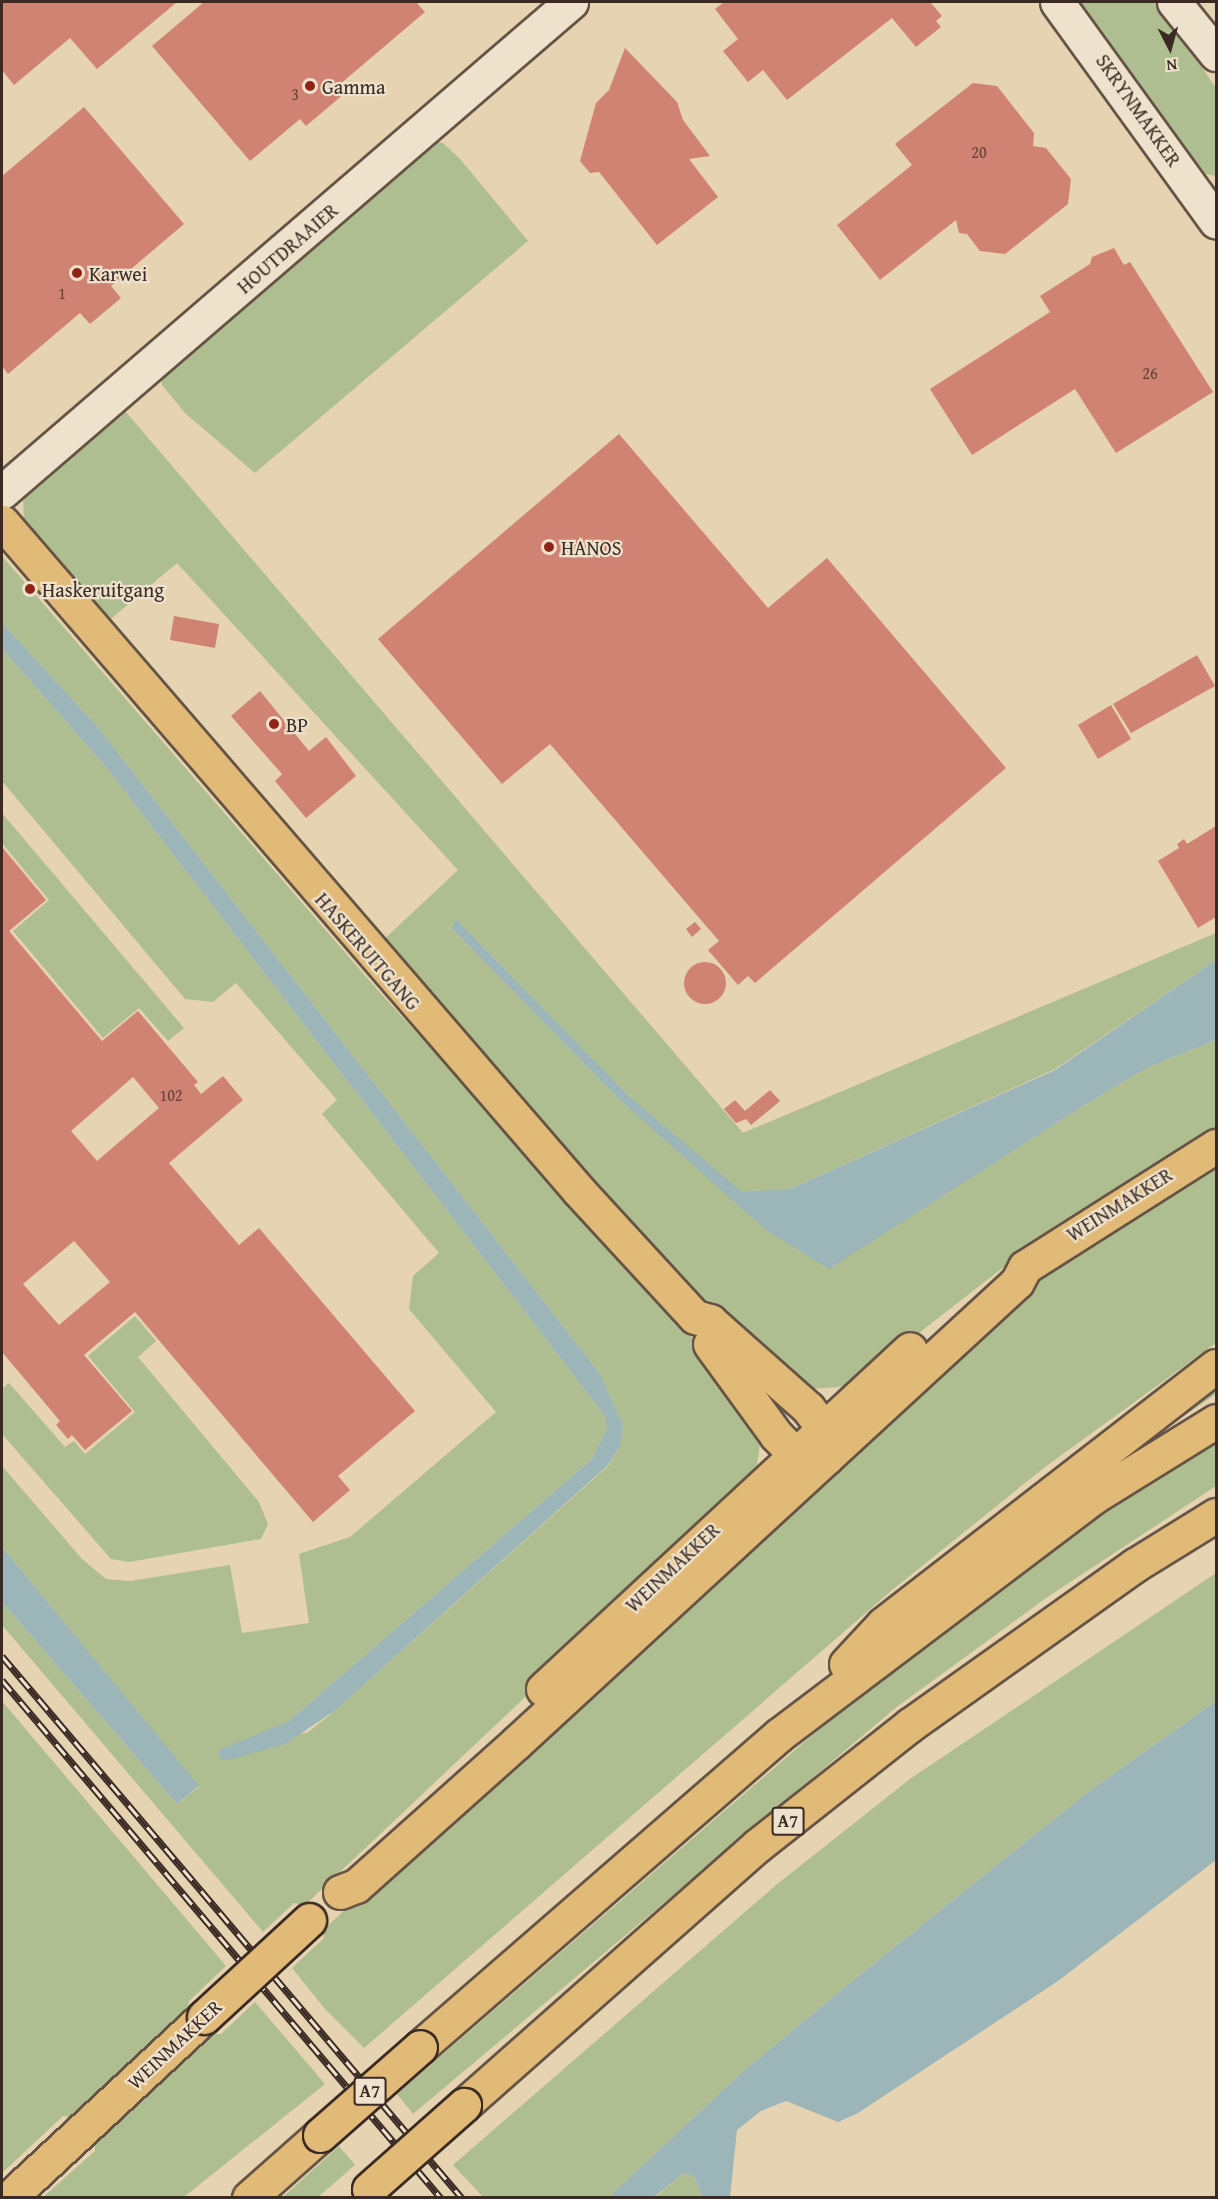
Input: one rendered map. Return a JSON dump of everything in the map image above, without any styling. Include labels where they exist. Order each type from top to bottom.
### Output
[{"type":"main road","name":"HASKERUITGANG","points":[[2,522],[443,1038],[695,1317],[698,1329],[815,1447]]},
{"type":"main road","name":"WEINMAKKER","points":[[9,2198],[340,1892],[347,1876],[428,1798],[815,1447],[1017,1282],[1025,1267],[1216,1146]]},
{"type":"main road","name":"A7","points":[[779,1735],[883,1623],[1216,1366]]},
{"type":"main road","name":"A7","points":[[249,2198],[779,1735],[1095,1496],[1216,1421]]},
{"type":"main road","name":"A7","points":[[364,2193],[758,1845],[910,1725],[1135,1565],[1216,1515]]},
{"type":"main road","name":"A7","points":[[1135,1565],[1216,1527]]},
{"type":"street","name":"HOUTDRAAIER","points":[[2,492],[571,2]]},
{"type":"street","name":"SKRYNMAKKER","points":[[1057,2],[1214,213]]},
{"type":"street","points":[[1174,2],[1216,54]]},
{"type":"green space","points":[[1071,2],[1157,2],[1216,88],[1216,176],[1201,173]]},
{"type":"green space","points":[[429,141],[443,143],[460,159],[528,241],[255,473],[185,413],[162,385],[161,372]]},
{"type":"green space","points":[[120,405],[743,1133],[1216,933],[1216,960],[1055,1069],[790,1189],[770,1193],[742,1192],[731,1185],[630,1097],[456,919],[451,928],[620,1100],[829,1268],[1091,1101],[1149,1067],[1216,1040],[1216,1129],[1046,1234],[851,1386],[810,1389],[717,1320],[378,945],[458,870],[177,563],[106,623],[24,528],[23,493]]},
{"type":"green space","points":[[2,556],[374,986],[681,1322],[751,1417],[760,1444],[756,1472],[737,1497],[305,1905],[294,1903],[263,1932],[2,1625],[2,1602],[177,1804],[199,1787],[2,1547],[2,1466],[82,1559],[106,1579],[130,1581],[230,1565],[242,1633],[309,1623],[299,1554],[350,1537],[496,1412],[409,1309],[413,1276],[439,1253],[322,1114],[337,1100],[236,983],[213,1002],[185,999],[2,781],[2,649],[106,767],[605,1416],[607,1429],[591,1460],[289,1721],[257,1736],[307,1733],[336,1710],[607,1467],[620,1447],[623,1425],[600,1374],[97,726],[2,623]]},
{"type":"green space","points":[[2,813],[184,1028],[168,1041],[139,1008],[103,1038],[13,931],[49,900],[2,843]]},
{"type":"green space","points":[[1216,1163],[1216,1343],[1045,1467],[891,1591],[364,2048],[325,2009],[292,1968],[324,1938],[322,1931],[959,1343],[1062,1258]]},
{"type":"green space","points":[[135,1316],[156,1341],[138,1357],[259,1502],[268,1524],[261,1539],[129,1562],[111,1559],[2,1434],[2,1389],[9,1383],[65,1447],[74,1441],[85,1454],[135,1412],[88,1356]]},
{"type":"green space","points":[[1216,1377],[1216,1394],[1090,1481]]},
{"type":"green space","points":[[1216,1442],[1216,1486],[1046,1598],[898,1706],[413,2114],[397,2094],[825,1724],[1017,1570]]},
{"type":"green space","points":[[1216,1573],[1216,1701],[1088,1792],[861,1974],[740,2074],[609,2197],[483,2197],[453,2165],[776,1885],[910,1779]]},
{"type":"green space","points":[[2,1701],[226,1966],[189,2001],[187,2013],[75,2118],[63,2116],[2,2173]]},
{"type":"green space","points":[[255,2002],[325,2084],[184,2197],[42,2198],[95,2151],[95,2139],[208,2034],[221,2034]]},
{"type":"green space","points":[[339,2146],[355,2165],[318,2197],[283,2197]]},
{"type":"green space","points":[[684,2173],[694,2176],[702,2197],[654,2198]]},
{"type":"water","points":[[2,623],[97,726],[600,1374],[623,1425],[620,1447],[607,1466],[336,1710],[285,1744],[228,1760],[220,1759],[219,1750],[289,1721],[591,1460],[607,1429],[605,1416],[106,767],[2,649]]},
{"type":"water","points":[[456,919],[630,1097],[742,1192],[790,1189],[1055,1070],[1216,960],[1216,1040],[1149,1067],[1091,1101],[829,1269],[766,1230],[620,1100],[451,928]]},
{"type":"water","points":[[2,1547],[199,1786],[177,1804],[2,1602]]},
{"type":"water","points":[[1216,1701],[1216,1860],[1058,1981],[858,2113],[838,2122],[786,2101],[761,2111],[737,2130],[730,2197],[702,2197],[694,2176],[684,2173],[654,2197],[609,2197],[740,2074],[861,1974],[1088,1792]]},
{"type":"building","points":[[2,2],[177,2],[97,69],[70,38],[14,85],[2,70]]},
{"type":"building","points":[[204,2],[416,2],[425,12],[339,85],[345,93],[306,126],[300,119],[250,161],[152,46]]},
{"type":"building","points":[[724,2],[930,2],[942,16],[936,21],[941,27],[916,47],[892,18],[787,100],[763,70],[748,82],[723,51],[738,39],[715,9]]},
{"type":"building","points":[[625,48],[677,102],[683,120],[710,156],[689,159],[718,197],[657,245],[599,172],[590,173],[580,161],[596,103],[609,90]]},
{"type":"building","points":[[973,83],[997,86],[1034,133],[1033,146],[1046,148],[1071,179],[1068,204],[1005,254],[980,251],[967,234],[959,233],[956,220],[880,280],[837,225],[912,165],[895,144]]},
{"type":"building","points":[[84,107],[184,224],[111,286],[121,298],[90,324],[80,313],[8,374],[2,366],[2,176]]},
{"type":"building","points":[[1114,248],[1124,265],[1130,262],[1213,392],[1116,453],[1075,389],[972,455],[930,389],[1050,312],[1040,296],[1090,264],[1092,257]]},
{"type":"building","points":[[619,434],[768,608],[827,558],[1006,768],[755,983],[748,976],[738,985],[708,950],[719,941],[550,744],[502,784],[378,639]]},
{"type":"building","points":[[174,616],[219,624],[215,648],[170,640]]},
{"type":"building","points":[[1197,655],[1215,686],[1131,733],[1113,704]]},
{"type":"building","points":[[260,691],[309,751],[326,737],[356,776],[306,818],[275,781],[282,774],[231,716]]},
{"type":"building","points":[[1111,705],[1131,739],[1098,759],[1078,725]]},
{"type":"building","points":[[1216,826],[1216,917],[1198,928],[1158,861],[1179,848],[1177,844],[1184,839],[1187,844]]},
{"type":"building","points":[[2,847],[46,900],[9,931],[102,1041],[138,1011],[198,1082],[194,1085],[201,1094],[223,1076],[243,1100],[169,1163],[239,1245],[259,1228],[415,1411],[338,1476],[350,1490],[313,1522],[135,1312],[84,1355],[132,1411],[85,1450],[72,1435],[68,1439],[56,1425],[60,1421],[2,1352]],"holes":[[[133,1077],[159,1108],[97,1161],[71,1131]],[[74,1241],[110,1282],[59,1325],[23,1284]]]},
{"type":"building","points":[[695,922],[701,929],[692,937],[686,929]]},
{"type":"building","points":[[705,962],[720,968],[726,983],[720,998],[705,1004],[690,998],[684,983],[690,968]]},
{"type":"building","points":[[770,1090],[780,1101],[751,1125],[746,1119],[736,1123],[724,1109],[735,1100],[745,1111]]},
{"type":"railway","points":[[2,1656],[462,2198]]},
{"type":"railway","points":[[2,1680],[441,2198]]},
{"type":"place","name":"Gamma","points":[[310,86]]},
{"type":"place","name":"Karwei","points":[[77,273]]},
{"type":"place","name":"HANOS","points":[[549,547]]},
{"type":"place","name":"Haskeruitgang","points":[[30,589]]},
{"type":"place","name":"BP","points":[[274,724]]}]
